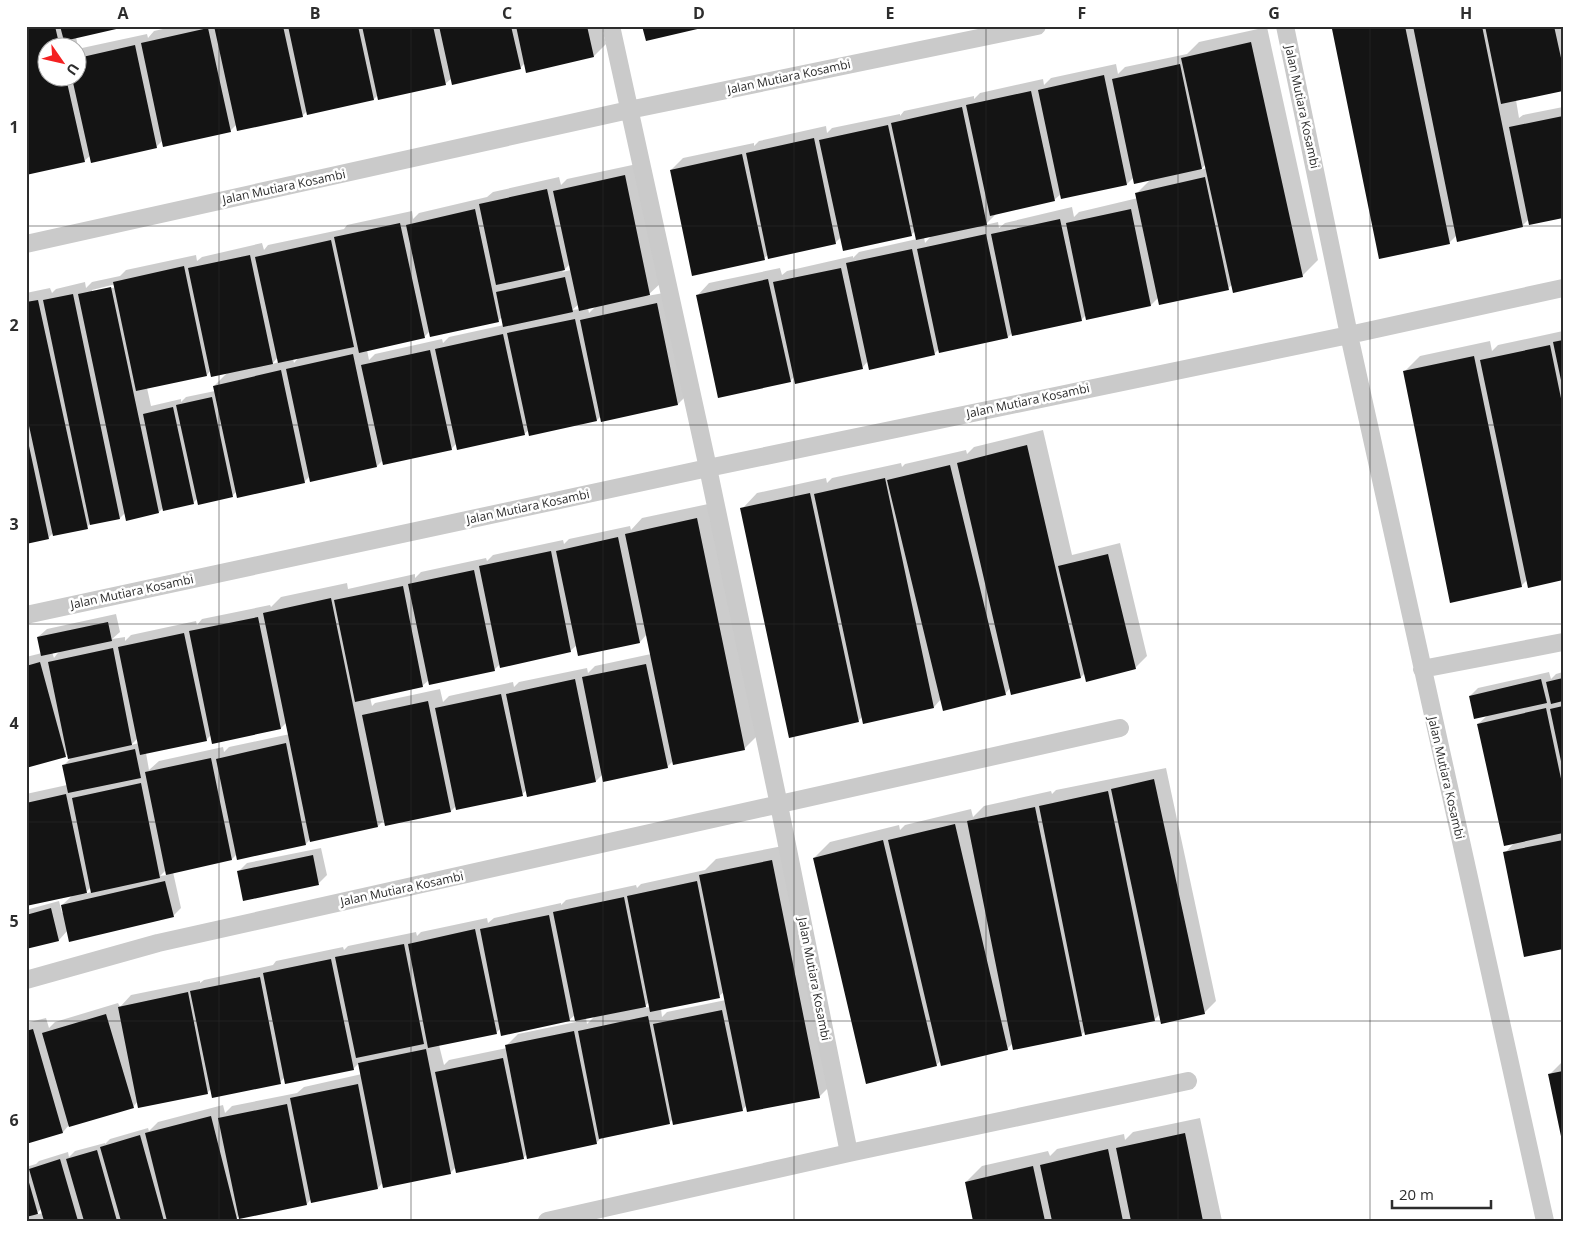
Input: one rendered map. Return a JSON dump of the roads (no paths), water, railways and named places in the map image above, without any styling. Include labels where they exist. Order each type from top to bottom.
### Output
[{"type":"lane","name":"Jalan Mutiara Kosambi","points":[[611,26],[708,468],[779,805],[849,1153]]},
{"type":"lane","name":"Jalan Mutiara Kosambi","points":[[26,244],[629,110],[1037,26]]},
{"type":"lane","name":"Jalan Mutiara Kosambi","points":[[1285,26],[1349,335],[1545,1221]]},
{"type":"lane","name":"Jalan Mutiara Kosambi","points":[[26,615],[708,468],[1349,335],[1563,288]]},
{"type":"lane","points":[[1422,669],[1563,642]]},
{"type":"lane","name":"Jalan Mutiara Kosambi","points":[[26,980],[158,943],[1120,728]]},
{"type":"lane","points":[[547,1221],[849,1153],[1188,1081]]}]
